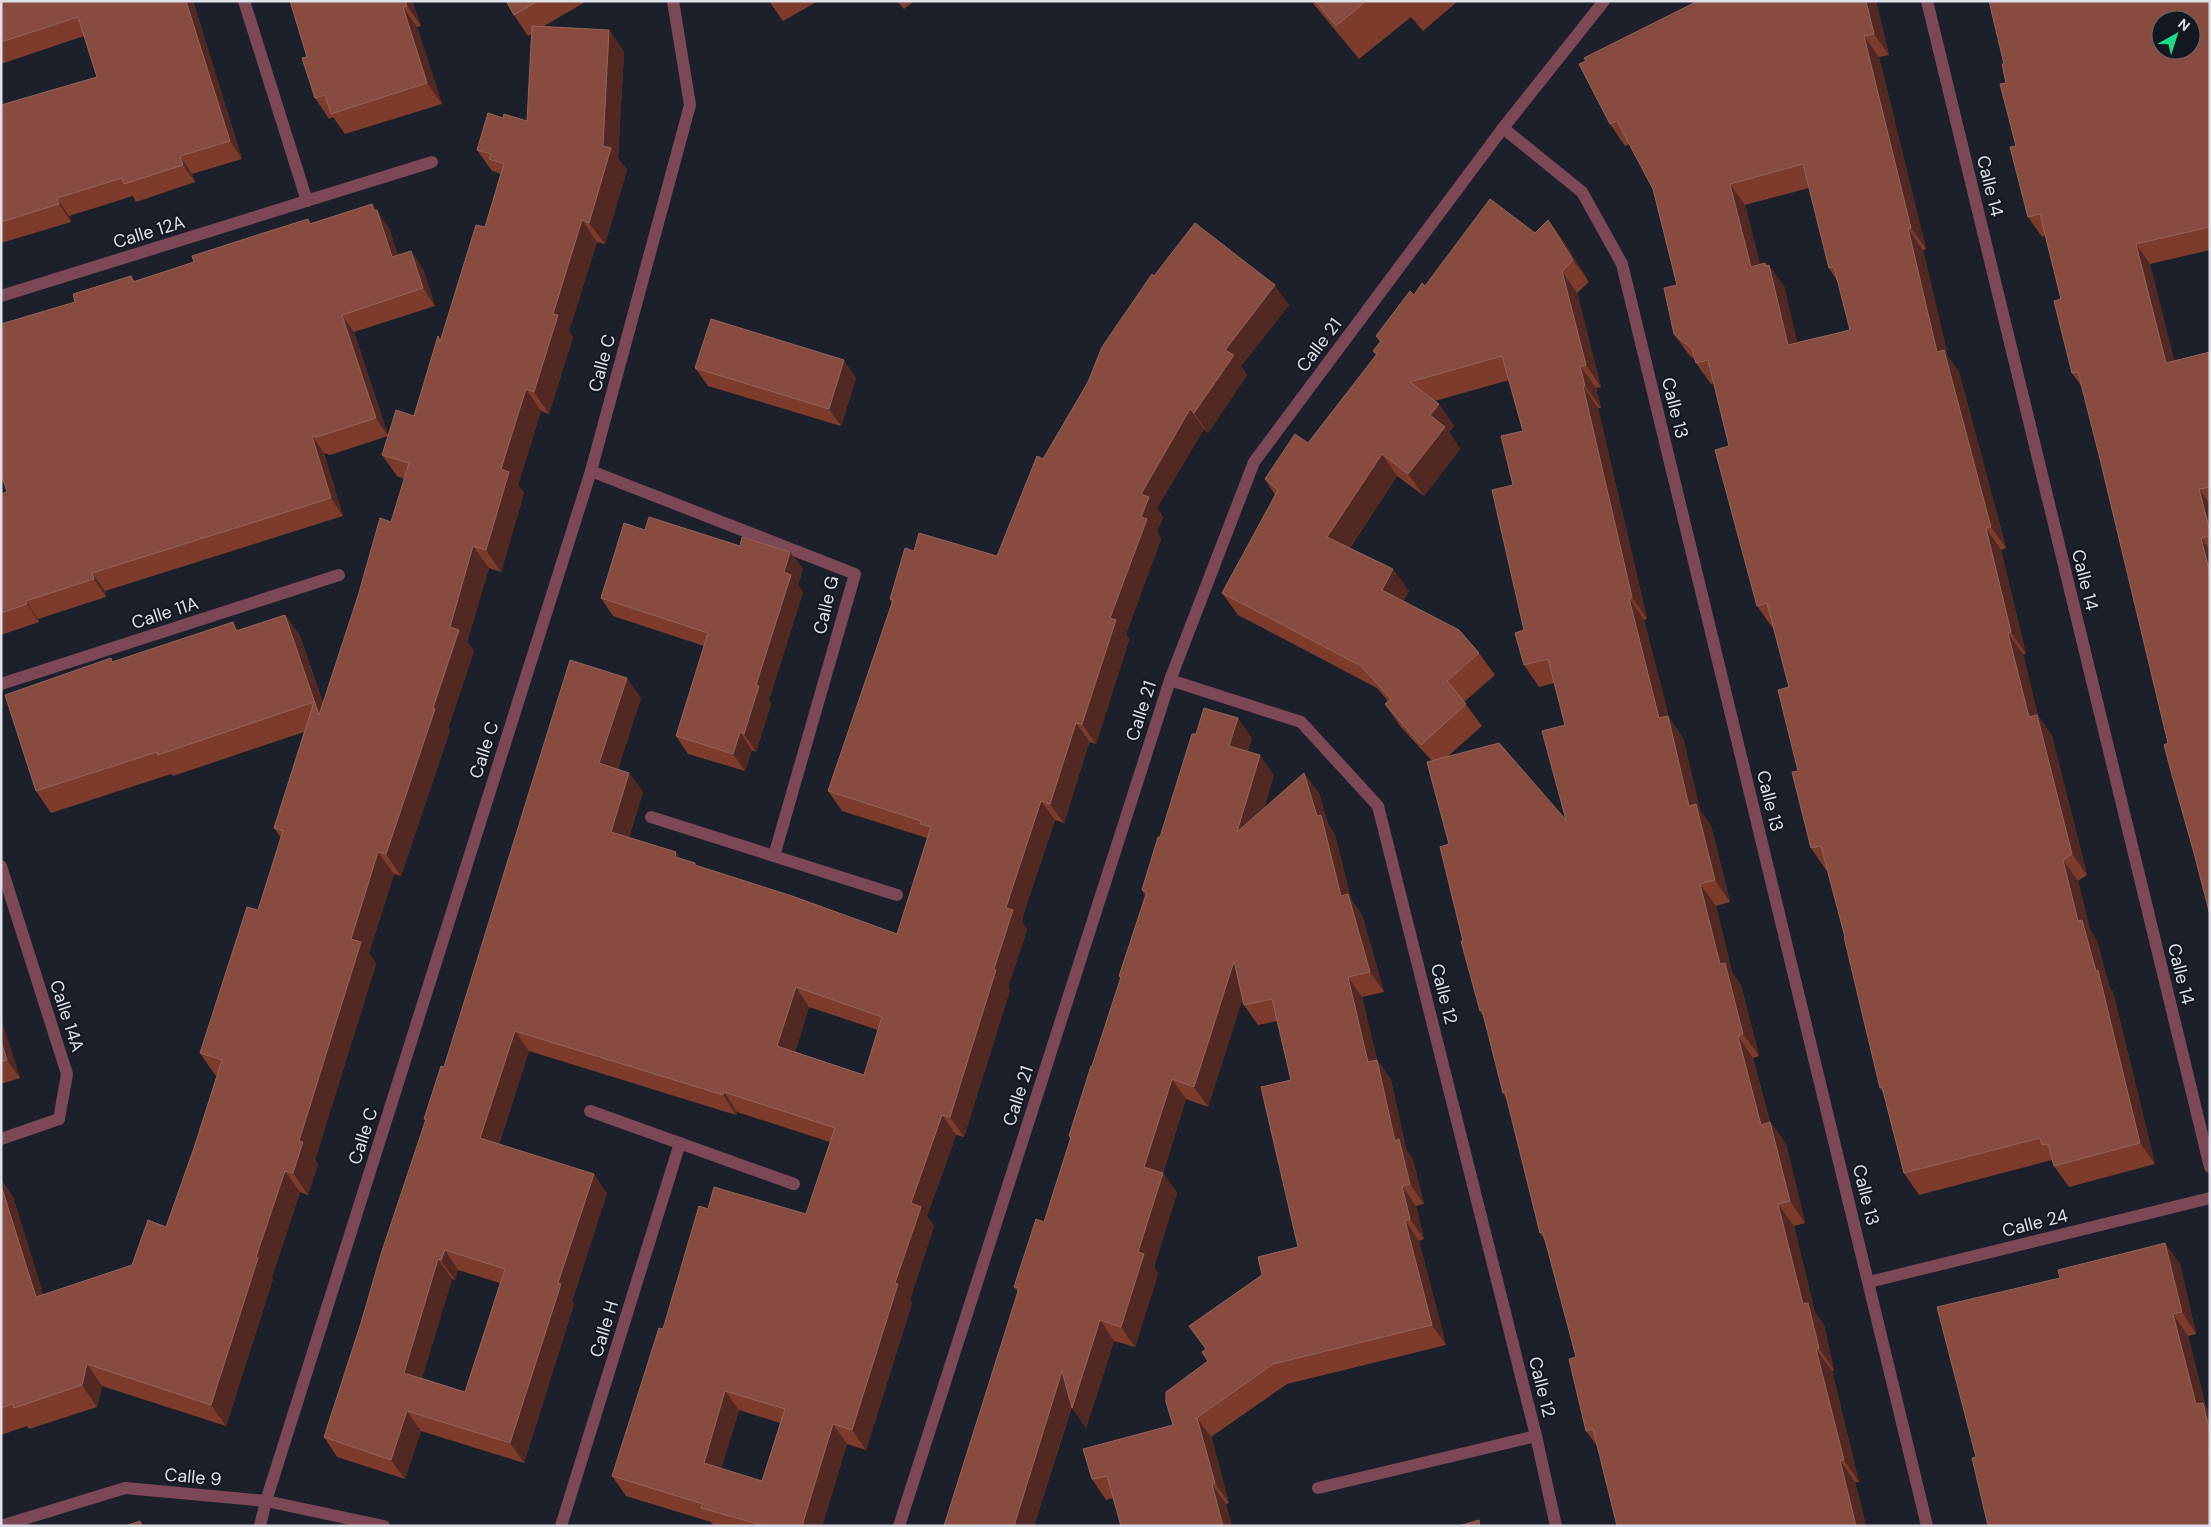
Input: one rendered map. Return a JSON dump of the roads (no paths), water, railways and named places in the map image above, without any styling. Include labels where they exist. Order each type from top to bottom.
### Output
[{"type":"street","points":[[244,1],[307,201]]},
{"type":"street","name":"Calle C","points":[[260,1526],[266,1500],[591,471],[690,105],[673,1]]},
{"type":"street","name":"Calle 21","points":[[899,1526],[1170,680],[1254,462],[1503,128],[1604,1]]},
{"type":"street","name":"Calle 14","points":[[1927,1],[2210,1167]]},
{"type":"street","name":"Calle 13","points":[[1503,128],[1582,192],[1622,264],[1927,1526]]},
{"type":"street","name":"Calle 12A","points":[[1,296],[432,162]]},
{"type":"street","name":"Calle G","points":[[591,471],[855,574],[774,856]]},
{"type":"street","name":"Calle 11A","points":[[1,684],[339,575]]},
{"type":"street","name":"Calle 12","points":[[1170,680],[1301,722],[1378,806],[1536,1436],[1556,1526]]},
{"type":"street","points":[[651,817],[896,894]]},
{"type":"street","name":"Calle 14A","points":[[1,866],[67,1074],[59,1119],[1,1139]]},
{"type":"street","points":[[590,1111],[794,1184]]},
{"type":"street","name":"Calle H","points":[[561,1526],[680,1143]]},
{"type":"street","name":"Calle 24","points":[[1869,1282],[2210,1198]]},
{"type":"street","name":"Calle 12","points":[[1318,1488],[1536,1436]]},
{"type":"street","name":"Calle 9","points":[[1,1526],[125,1488],[266,1500],[384,1526]]}]
